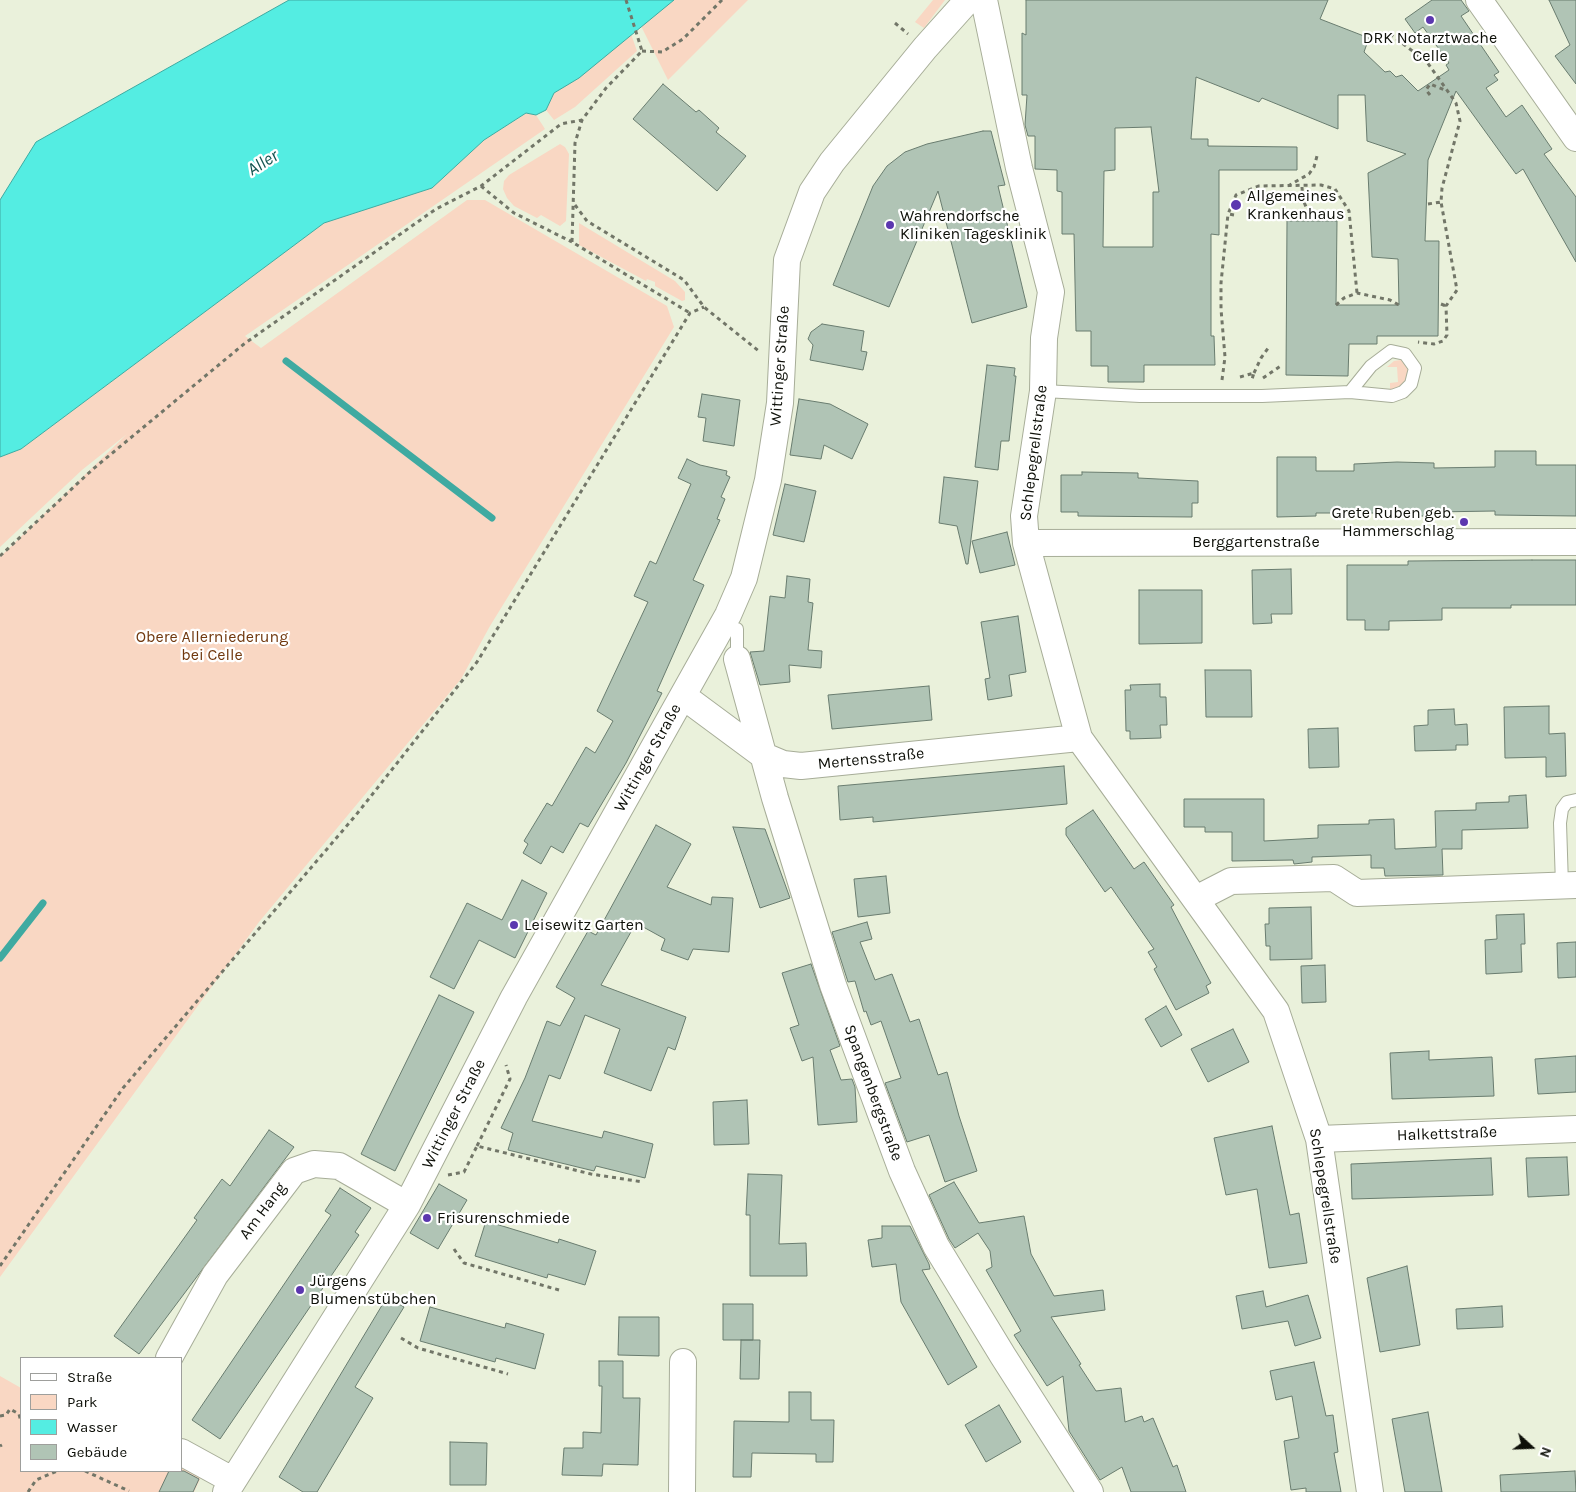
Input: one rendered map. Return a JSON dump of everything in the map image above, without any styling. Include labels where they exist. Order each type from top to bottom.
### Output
[{"type":"street","name":"Wittinger Straße","points":[[229,1486],[407,1205],[514,996],[728,615],[744,578],[768,480],[780,403],[788,260],[812,192],[832,162],[925,48],[968,0]]},
{"type":"street","name":"Schlepegrellstraße","points":[[984,0],[1019,168],[1051,292],[1044,338],[1043,391],[1024,516],[1026,543],[1079,738],[1276,1011],[1318,1139],[1370,1492]]},
{"type":"street","points":[[1479,0],[1576,138]]},
{"type":"street","name":"Berggartenstraße","points":[[1026,543],[1576,542]]},
{"type":"street","name":"Spangenbergstraße","points":[[737,659],[764,756],[833,985],[902,1171],[936,1246],[1003,1356],[1090,1492]]},
{"type":"street","name":"Mertensstraße","points":[[683,696],[764,756],[783,764],[801,766],[1079,738]]},
{"type":"street","points":[[1196,899],[1231,880],[1334,878],[1357,893],[1569,885]]},
{"type":"street","name":"Halkettstraße","points":[[1318,1139],[1576,1129]]},
{"type":"street","name":"Am Hang","points":[[170,1357],[215,1275],[294,1171],[314,1164],[338,1166],[407,1205]]},
{"type":"street","points":[[682,1492],[683,1362]]},
{"type":"street","points":[[182,1453],[229,1486]]},
{"type":"lane","points":[[1043,391],[1140,396],[1262,396],[1350,392],[1392,396],[1402,392],[1411,384],[1415,368],[1405,354],[1391,351],[1371,366],[1350,392]]},
{"type":"lane","points":[[737,629],[737,659]]},
{"type":"lane","points":[[1569,885],[1560,823],[1562,809],[1567,802],[1576,800]]},
{"type":"path","points":[[626,0],[642,52]]},
{"type":"path","points":[[572,242],[576,143],[582,120],[606,88],[642,52],[662,52],[683,39],[722,0]]},
{"type":"path","points":[[1390,34],[1427,62],[1456,103],[1460,121],[1442,188],[1441,202],[1457,290],[1446,306],[1447,335],[1443,341],[1434,344],[1411,342]]},
{"type":"path","points":[[1430,95],[1426,90],[1430,84],[1448,92]]},
{"type":"path","points":[[0,556],[93,470],[244,344],[436,209],[481,186],[561,124],[582,120]]},
{"type":"path","points":[[1288,186],[1309,174],[1314,168],[1316,156]]},
{"type":"path","points":[[1230,380],[1222,382],[1225,358],[1221,309],[1228,214],[1236,195],[1259,186],[1302,187],[1321,185],[1335,189],[1349,211],[1357,293]]},
{"type":"path","points":[[481,186],[514,213],[572,242],[690,313]]},
{"type":"path","points":[[1302,187],[1303,200],[1311,218]]},
{"type":"path","points":[[1428,204],[1441,202]]},
{"type":"path","points":[[574,205],[586,221],[684,280],[704,307],[757,350]]},
{"type":"path","points":[[1228,214],[1234,215]]},
{"type":"path","points":[[1336,305],[1344,298],[1357,293],[1390,300],[1399,305]]},
{"type":"path","points":[[1441,304],[1446,306]]},
{"type":"path","points":[[0,1266],[123,1088],[356,815],[477,662],[690,313],[704,307]]},
{"type":"path","points":[[1262,379],[1252,381],[1261,358],[1269,347]]},
{"type":"path","points":[[1238,378],[1254,373]]},
{"type":"path","points":[[426,1170],[442,1176],[464,1172],[477,1146],[591,1174],[643,1182]]},
{"type":"path","points":[[454,1249],[464,1263],[559,1290]]},
{"type":"path","points":[[401,1338],[418,1348],[508,1374]]},
{"type":"path","points":[[0,1416],[6,1415],[10,1409],[19,1414],[20,1418]]},
{"type":"path","points":[[28,1492],[36,1480],[55,1472]]},
{"type":"path","points":[[87,1472],[129,1491]]},
{"type":"green space","points":[[674,0],[748,0],[668,80],[641,26]]},
{"type":"green space","points":[[933,0],[945,0],[924,28],[915,22]]},
{"type":"green space","points":[[631,34],[637,51],[575,107],[554,120],[546,110],[554,93]]},
{"type":"green space","name":"Obere Allerniederung bei Celle","points":[[527,113],[536,115],[545,129],[245,336],[261,348],[467,200],[485,200],[667,306],[674,327],[490,626],[461,679],[259,922],[0,1277],[0,557],[127,434],[82,470],[0,547],[0,457],[21,449],[324,223],[432,188],[484,140]]},
{"type":"green space","points":[[560,144],[565,147],[569,154],[566,221],[560,226],[541,215],[537,218],[514,206],[507,198],[503,189],[504,181],[509,175]]},
{"type":"green space","points":[[579,223],[675,281],[685,292],[685,300],[682,301],[655,286],[655,282],[647,279],[646,281],[579,245]]},
{"type":"green space","points":[[1401,360],[1410,369],[1405,386],[1390,390],[1390,383],[1398,382],[1397,367],[1387,367],[1394,361]]},
{"type":"green space","points":[[0,1376],[20,1387],[20,1472],[182,1472],[182,1465],[202,1475],[194,1492],[0,1492]]},
{"type":"water","name":"Aller","points":[[289,0],[674,0],[579,78],[554,93],[546,110],[536,115],[526,113],[484,140],[432,188],[324,223],[21,449],[0,457],[0,200],[36,142]]},
{"type":"building","points":[[1026,0],[1328,0],[1320,19],[1369,38],[1364,52],[1385,72],[1390,71],[1396,77],[1402,75],[1418,91],[1449,70],[1446,65],[1449,63],[1423,27],[1415,33],[1405,19],[1432,0],[1461,0],[1469,11],[1461,16],[1499,72],[1494,75],[1498,80],[1486,88],[1506,117],[1522,105],[1552,149],[1544,154],[1576,197],[1576,262],[1523,169],[1516,174],[1456,91],[1428,160],[1425,241],[1439,241],[1438,336],[1377,336],[1377,344],[1349,344],[1348,376],[1286,375],[1287,221],[1337,221],[1336,305],[1399,305],[1398,259],[1372,257],[1368,173],[1406,154],[1367,141],[1365,95],[1338,95],[1338,129],[1262,98],[1259,102],[1196,77],[1191,139],[1208,139],[1208,146],[1297,147],[1297,170],[1219,170],[1219,235],[1211,234],[1211,336],[1214,336],[1215,365],[1144,365],[1144,382],[1108,382],[1108,366],[1091,366],[1091,331],[1076,331],[1074,234],[1062,234],[1062,192],[1057,191],[1057,170],[1035,169],[1035,136],[1028,136],[1025,125],[1027,95],[1022,95],[1022,33],[1026,35]],"holes":[[[1151,127],[1159,192],[1153,192],[1153,247],[1103,247],[1104,171],[1115,170],[1115,128]]]},
{"type":"building","points":[[1549,0],[1576,0],[1576,84],[1555,56],[1570,45]]},
{"type":"building","points":[[663,84],[696,112],[699,110],[719,128],[716,132],[746,156],[717,191],[633,119]]},
{"type":"building","name":"Wahrendorfsche Kliniken Tagesklinik","points":[[983,131],[991,131],[1005,185],[998,186],[1027,307],[972,323],[938,191],[889,307],[833,285],[873,186],[887,166],[905,152],[927,144]]},
{"type":"building","points":[[822,324],[864,331],[861,351],[867,352],[863,370],[810,360],[813,345],[808,339],[811,332]]},
{"type":"building","points":[[987,365],[1015,368],[1014,376],[1016,376],[1009,441],[1001,441],[998,470],[975,467]]},
{"type":"building","points":[[702,394],[740,400],[734,446],[703,441],[706,418],[698,417]]},
{"type":"building","points":[[799,399],[830,404],[868,424],[852,459],[824,445],[821,459],[790,455]]},
{"type":"building","points":[[1495,451],[1536,451],[1536,465],[1576,465],[1576,516],[1495,515],[1495,511],[1434,512],[1434,516],[1396,516],[1396,513],[1316,513],[1316,516],[1277,517],[1277,457],[1316,457],[1316,471],[1354,471],[1354,464],[1397,462],[1434,463],[1434,468],[1495,467]]},
{"type":"building","points":[[687,459],[700,465],[727,471],[726,475],[730,477],[721,497],[725,499],[717,519],[720,520],[693,580],[704,585],[657,691],[662,693],[626,763],[588,827],[580,823],[563,853],[551,846],[541,864],[523,853],[528,844],[524,841],[547,803],[552,806],[586,747],[595,753],[613,721],[597,711],[648,602],[634,596],[650,561],[656,564],[691,484],[678,478]]},
{"type":"building","points":[[1082,472],[1138,473],[1138,478],[1198,481],[1198,503],[1192,503],[1192,517],[1078,516],[1078,512],[1061,512],[1061,475],[1082,475]]},
{"type":"building","points":[[944,477],[978,481],[968,564],[966,564],[957,526],[939,523]]},
{"type":"building","points":[[785,484],[816,491],[804,542],[773,535]]},
{"type":"building","points":[[1007,532],[1015,565],[980,573],[972,541]]},
{"type":"building","points":[[1576,560],[1576,605],[1511,605],[1511,608],[1442,608],[1442,620],[1389,621],[1389,630],[1365,630],[1365,620],[1347,620],[1347,565],[1408,565],[1408,561]]},
{"type":"building","points":[[1291,569],[1292,614],[1271,614],[1272,623],[1253,624],[1252,570]]},
{"type":"building","points":[[787,576],[810,579],[808,602],[813,603],[808,650],[822,651],[821,668],[789,665],[790,682],[760,685],[750,652],[764,651],[770,596],[785,598]]},
{"type":"building","points":[[1139,590],[1202,590],[1202,643],[1139,644]]},
{"type":"building","points":[[1018,616],[1026,672],[1009,675],[1012,696],[988,700],[985,679],[990,678],[981,622]]},
{"type":"building","points":[[1205,670],[1251,670],[1252,717],[1206,717]]},
{"type":"building","points":[[1160,684],[1160,697],[1166,697],[1167,725],[1160,725],[1161,738],[1130,739],[1130,731],[1126,731],[1125,690],[1131,690],[1130,685]]},
{"type":"building","points":[[929,686],[932,720],[832,729],[828,695]]},
{"type":"building","points":[[1549,706],[1549,734],[1565,733],[1566,776],[1546,777],[1546,757],[1505,758],[1504,707]]},
{"type":"building","points":[[1454,709],[1455,725],[1467,724],[1468,745],[1456,745],[1456,750],[1415,751],[1414,726],[1428,725],[1428,710]]},
{"type":"building","points":[[1338,728],[1339,767],[1309,768],[1308,729]]},
{"type":"building","points":[[1064,766],[1067,804],[873,822],[873,817],[840,820],[838,786]]},
{"type":"building","points":[[1526,795],[1528,828],[1462,830],[1462,849],[1442,849],[1443,875],[1385,876],[1384,868],[1371,868],[1371,855],[1312,857],[1312,862],[1294,864],[1293,860],[1232,861],[1232,832],[1205,832],[1205,827],[1184,827],[1184,799],[1264,799],[1264,841],[1318,838],[1318,825],[1369,824],[1369,820],[1394,819],[1395,849],[1436,847],[1435,811],[1476,810],[1476,803],[1509,802],[1509,796]]},
{"type":"building","points":[[1093,810],[1134,869],[1144,862],[1174,905],[1171,907],[1211,983],[1206,986],[1209,993],[1176,1010],[1154,969],[1157,967],[1148,952],[1154,949],[1111,887],[1105,892],[1066,835],[1066,828]]},
{"type":"building","points":[[656,825],[691,844],[667,887],[711,905],[712,897],[733,898],[729,952],[693,949],[688,960],[661,950],[665,939],[636,923],[601,985],[686,1017],[675,1050],[668,1047],[651,1091],[604,1073],[620,1029],[585,1015],[560,1079],[549,1075],[532,1121],[602,1138],[604,1131],[653,1144],[645,1178],[596,1166],[594,1171],[508,1150],[513,1133],[501,1128],[525,1078],[547,1021],[560,1026],[575,998],[556,987],[588,931],[596,935]]},
{"type":"building","points":[[733,827],[765,829],[790,898],[760,908]]},
{"type":"building","points":[[886,876],[890,913],[858,917],[854,879]]},
{"type":"building","points":[[522,880],[547,893],[515,958],[479,940],[454,989],[430,977],[467,903],[502,920]]},
{"type":"building","points":[[1311,907],[1312,959],[1270,960],[1270,946],[1266,946],[1265,924],[1269,924],[1269,908]]},
{"type":"building","points":[[1524,914],[1525,944],[1521,944],[1522,972],[1486,974],[1485,940],[1497,939],[1496,915]]},
{"type":"building","points":[[867,922],[872,939],[860,942],[875,980],[892,974],[910,1022],[919,1019],[938,1075],[947,1072],[977,1171],[945,1182],[929,1135],[907,1142],[885,1083],[901,1078],[881,1021],[871,1025],[866,1011],[864,1012],[855,981],[848,982],[832,932]]},
{"type":"building","points":[[1576,942],[1576,977],[1558,978],[1557,943]]},
{"type":"building","points":[[811,964],[840,1046],[830,1050],[841,1080],[852,1079],[855,1087],[857,1122],[818,1125],[813,1057],[802,1061],[790,1028],[799,1025],[782,973]]},
{"type":"building","points":[[1325,965],[1326,1002],[1302,1003],[1301,966]]},
{"type":"building","points":[[439,995],[474,1012],[395,1171],[361,1154]]},
{"type":"building","points":[[1166,1006],[1182,1035],[1161,1047],[1145,1019]]},
{"type":"building","points":[[1233,1029],[1249,1062],[1208,1082],[1191,1049]]},
{"type":"building","points":[[1429,1051],[1429,1060],[1492,1057],[1494,1096],[1392,1099],[1390,1053]]},
{"type":"building","points":[[1576,1056],[1576,1092],[1538,1094],[1535,1059]]},
{"type":"building","points":[[747,1100],[749,1144],[714,1145],[713,1102]]},
{"type":"building","points":[[1272,1126],[1290,1215],[1299,1213],[1307,1263],[1269,1268],[1257,1189],[1226,1195],[1214,1138]]},
{"type":"building","points":[[269,1130],[294,1147],[139,1354],[114,1336],[197,1220],[194,1218],[222,1179],[230,1186]]},
{"type":"building","points":[[1567,1157],[1569,1195],[1528,1197],[1526,1158]]},
{"type":"building","points":[[1491,1158],[1493,1195],[1352,1199],[1351,1164]]},
{"type":"building","points":[[748,1174],[782,1175],[779,1244],[806,1243],[807,1276],[750,1276],[750,1215],[746,1215]]},
{"type":"building","points":[[954,1182],[979,1223],[1024,1216],[1031,1254],[1054,1296],[1103,1290],[1105,1310],[1051,1317],[1096,1391],[1121,1388],[1125,1422],[1142,1416],[1144,1422],[1153,1418],[1173,1467],[1177,1465],[1186,1492],[1131,1492],[1122,1467],[1100,1480],[1069,1431],[1063,1376],[1047,1386],[1014,1335],[1021,1331],[986,1270],[992,1267],[990,1251],[978,1233],[955,1248],[949,1239],[929,1195]]},
{"type":"building","points":[[439,1184],[467,1200],[438,1249],[410,1233]]},
{"type":"building","points":[[340,1188],[371,1208],[355,1232],[359,1235],[220,1439],[192,1420],[331,1215],[325,1211]]},
{"type":"building","points":[[486,1221],[558,1243],[559,1239],[596,1251],[585,1285],[548,1274],[547,1278],[475,1256]]},
{"type":"building","points":[[882,1226],[910,1226],[929,1264],[930,1269],[922,1270],[977,1367],[948,1385],[901,1302],[896,1264],[872,1267],[868,1240],[882,1238]]},
{"type":"building","points":[[1407,1266],[1420,1345],[1380,1352],[1367,1278]]},
{"type":"building","points":[[1263,1291],[1266,1307],[1308,1295],[1321,1338],[1295,1346],[1288,1321],[1242,1329],[1236,1296]]},
{"type":"building","points":[[387,1297],[404,1307],[355,1387],[373,1398],[317,1492],[303,1492],[279,1477]]},
{"type":"building","points":[[723,1304],[753,1304],[753,1340],[723,1340]]},
{"type":"building","points":[[1502,1306],[1503,1327],[1457,1329],[1456,1309]]},
{"type":"building","points":[[430,1307],[505,1328],[506,1323],[544,1334],[535,1369],[496,1358],[495,1362],[420,1341]]},
{"type":"building","points":[[619,1317],[659,1317],[659,1356],[618,1355]]},
{"type":"building","points":[[741,1340],[760,1340],[759,1379],[740,1379]]},
{"type":"building","points":[[599,1361],[623,1361],[623,1398],[640,1398],[638,1465],[603,1464],[602,1476],[562,1475],[564,1448],[583,1448],[583,1432],[601,1433],[602,1386],[599,1386]]},
{"type":"building","points":[[1314,1362],[1326,1416],[1333,1415],[1338,1452],[1334,1453],[1341,1492],[1306,1492],[1306,1488],[1291,1490],[1284,1441],[1299,1438],[1292,1396],[1276,1400],[1270,1371]]},
{"type":"building","points":[[789,1392],[811,1392],[811,1420],[834,1420],[833,1462],[816,1462],[816,1454],[752,1453],[751,1477],[733,1477],[734,1421],[789,1422]]},
{"type":"building","points":[[999,1405],[1021,1442],[986,1462],[965,1425]]},
{"type":"building","points":[[1428,1412],[1442,1492],[1405,1492],[1392,1419]]},
{"type":"building","points":[[450,1442],[487,1443],[486,1485],[450,1485]]},
{"type":"building","points":[[184,1471],[199,1479],[193,1492],[159,1492],[169,1472]]},
{"type":"building","points":[[1575,1471],[1576,1492],[1501,1492],[1500,1475]]},
{"type":"waterway","points":[[286,361],[492,518]]},
{"type":"waterway","points":[[0,958],[43,903]]},
{"type":"place","name":"DRK Notarztwache Celle","points":[[1430,20]]},
{"type":"place","name":"Allgemeines Krankenhaus","points":[[1236,205]]},
{"type":"place","name":"Wahrendorfsche Kliniken Tagesklinik","points":[[890,225]]},
{"type":"place","name":"Grete Ruben geb. Hammerschlag","points":[[1464,522]]},
{"type":"place","name":"Leisewitz Garten","points":[[514,925]]},
{"type":"place","name":"Frisurenschmiede","points":[[427,1218]]},
{"type":"place","name":"Jürgens Blumenstübchen","points":[[300,1290]]}]
